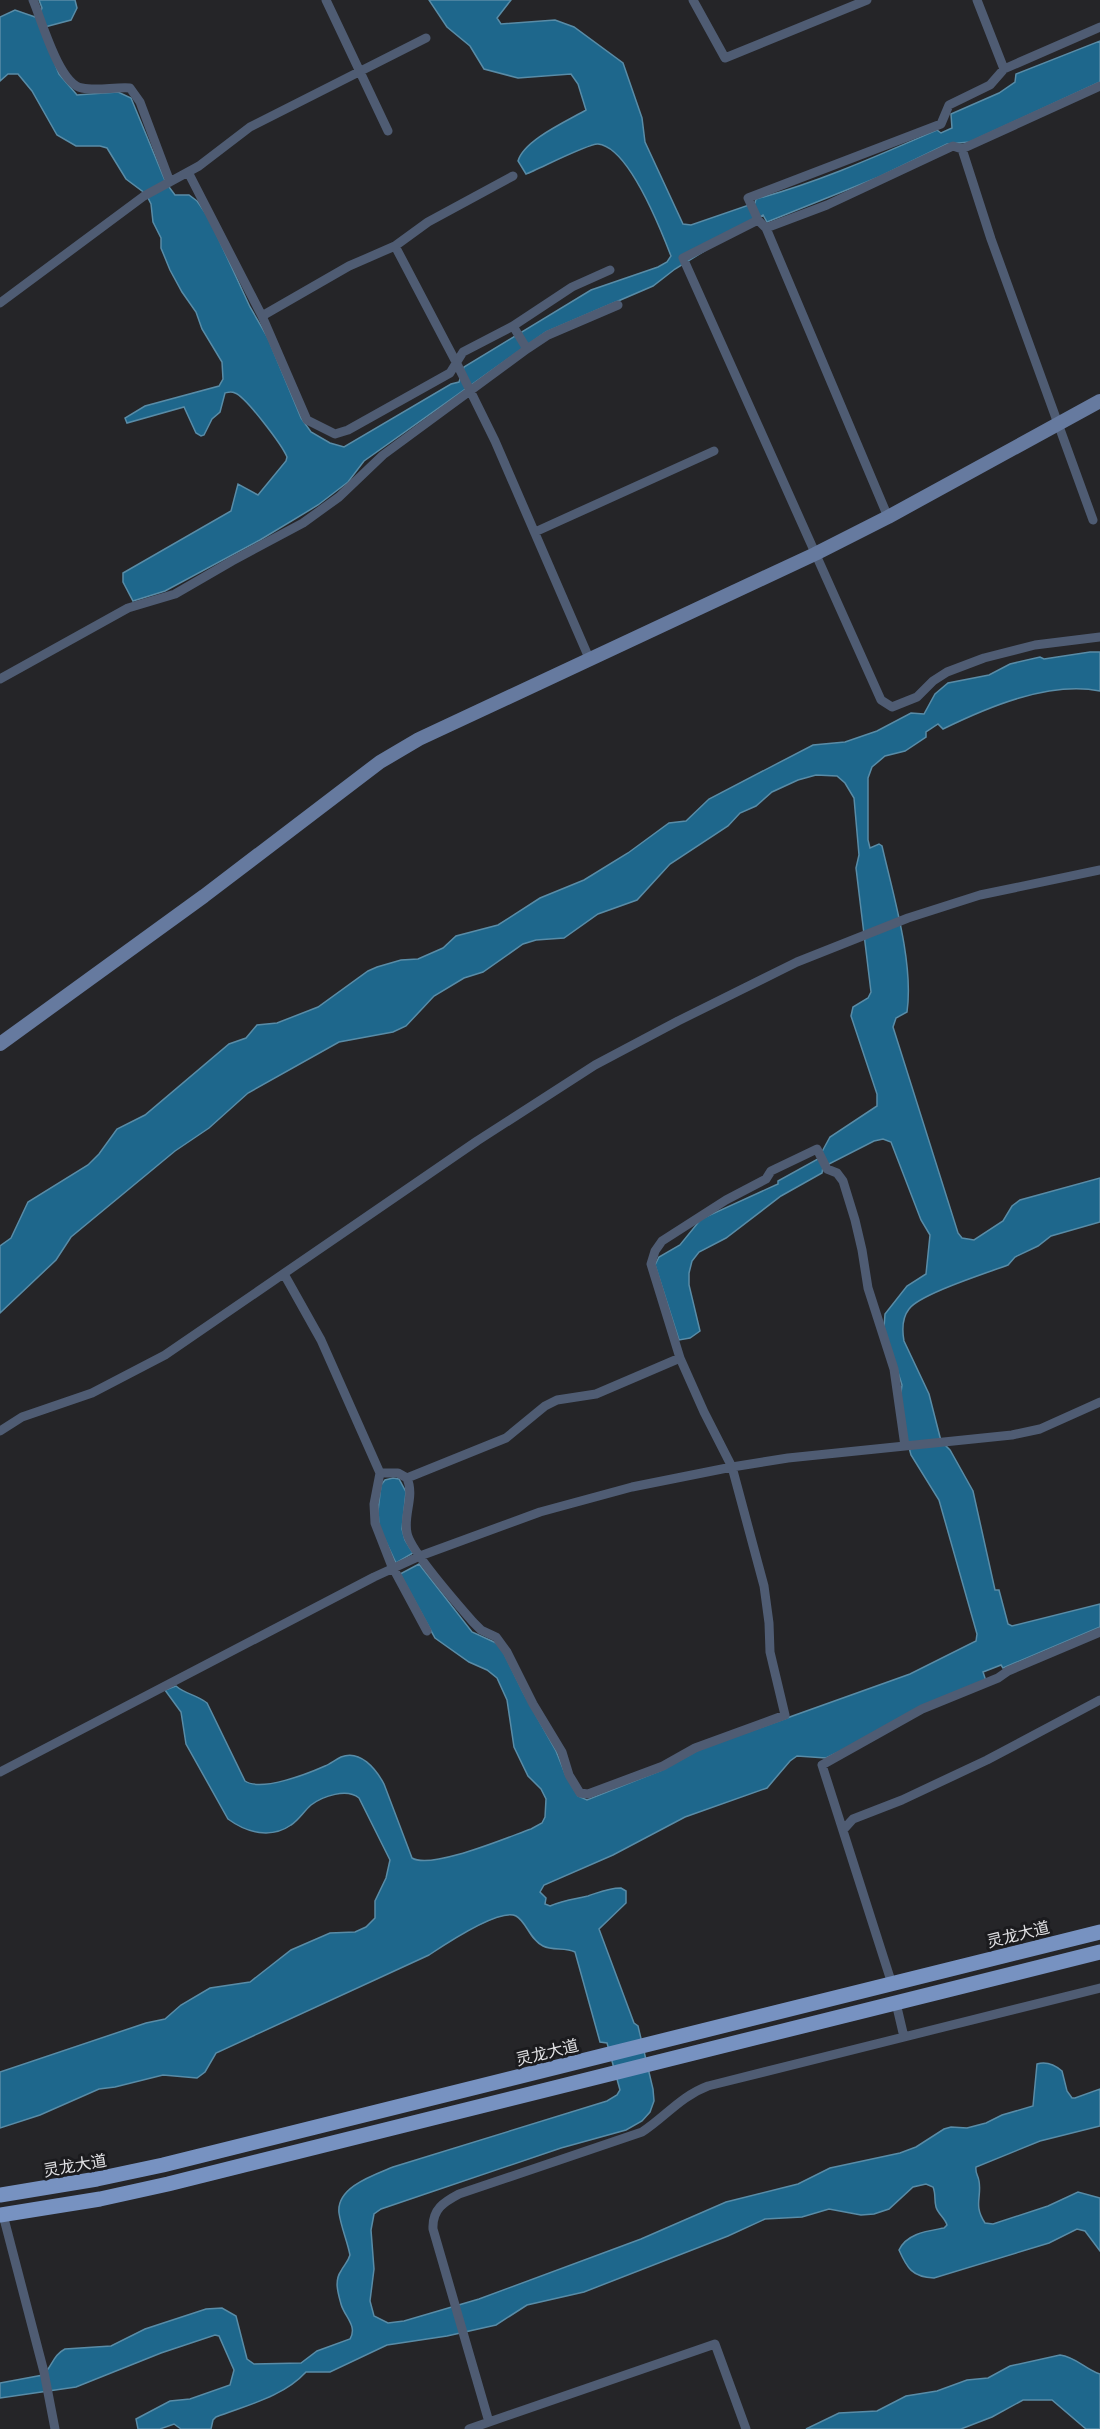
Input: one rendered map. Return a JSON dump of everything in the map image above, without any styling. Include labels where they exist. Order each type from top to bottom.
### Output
[{"type":"main road","name":"灵龙大道","points":[[0,2195],[97,2180],[163,2165],[1100,1932]]},
{"type":"main road","points":[[1,2215],[100,2199],[168,2184],[1100,1952]]},
{"type":"street","points":[[33,0],[51,46],[69,81],[81,88],[130,87],[140,102],[170,182]]},
{"type":"street","points":[[326,0],[388,131]]},
{"type":"street","points":[[693,0],[725,58],[867,0]]},
{"type":"street","points":[[977,0],[1004,69]]},
{"type":"street","points":[[888,517],[766,228],[758,220],[748,198],[941,124],[949,105],[990,85],[1004,69],[1100,27]]},
{"type":"street","points":[[0,303],[144,196],[200,166],[250,127],[426,38]]},
{"type":"street","points":[[766,228],[827,205],[953,146],[962,148],[1100,86]]},
{"type":"street","points":[[962,148],[1057,425],[1093,520]]},
{"type":"street","points":[[188,172],[262,316],[307,420],[335,434],[348,430],[450,373],[463,352],[513,326],[572,287],[610,270]]},
{"type":"street","points":[[262,316],[349,266],[395,246],[428,222],[513,176]]},
{"type":"street","points":[[758,220],[684,258],[881,700],[892,707],[917,697],[933,681],[947,672],[984,658],[1035,645],[1100,636]]},
{"type":"street","points":[[395,246],[495,441],[590,658]]},
{"type":"street","points":[[0,679],[128,608],[175,594],[303,523],[339,496],[382,455],[527,349],[548,335],[618,305]]},
{"type":"street","points":[[513,326],[527,349]]},
{"type":"street","points":[[0,1044],[204,896],[380,762],[419,739],[815,554],[888,517],[1100,401]]},
{"type":"street","points":[[535,532],[714,451]]},
{"type":"street","points":[[0,1431],[22,1417],[92,1393],[147,1366],[285,1275],[477,1141],[595,1065],[678,1021],[797,962],[908,918],[980,895],[1100,870]]},
{"type":"street","points":[[380,1473],[398,1473],[407,1478],[411,1495],[406,1531],[410,1541],[473,1622],[481,1630],[501,1642],[533,1704],[562,1752],[575,1788],[584,1794],[598,1792],[663,1766],[695,1748],[785,1715],[770,1652],[764,1586],[732,1467],[680,1358],[651,1264],[658,1246],[666,1237],[726,1200],[766,1179],[771,1172],[817,1149],[827,1169],[837,1173],[843,1182],[855,1220],[868,1288],[894,1369],[906,1446]]},
{"type":"street","points":[[285,1275],[321,1340],[380,1473],[373,1517],[393,1569],[427,1631]]},
{"type":"street","points":[[407,1478],[506,1438],[545,1406],[557,1400],[596,1394],[680,1358]]},
{"type":"street","points":[[0,1772],[246,1642],[420,1556],[572,1503],[632,1487],[732,1467],[814,1455],[1030,1432],[1100,1402]]},
{"type":"street","points":[[892,1984],[822,1765],[922,1709],[1100,1632]]},
{"type":"street","points":[[844,1829],[854,1819],[902,1800],[976,1765],[1100,1700]]},
{"type":"street","points":[[489,2422],[432,2229],[435,2214],[446,2201],[459,2194],[642,2132],[682,2099],[708,2086],[1100,1988]]},
{"type":"street","points":[[896,2003],[904,2037]]},
{"type":"street","points":[[1,2215],[44,2372],[55,2429]]},
{"type":"street","points":[[469,2429],[716,2343],[746,2429]]},
{"type":"water","points":[[39,0],[75,0],[77,8],[71,20],[41,28],[59,74],[77,95],[118,92],[131,98],[166,183],[175,195],[189,195],[197,201],[209,218],[250,307],[268,338],[301,418],[311,432],[330,443],[344,447],[451,384],[459,382],[464,367],[591,290],[658,267],[667,262],[671,256],[642,191],[621,159],[610,149],[598,144],[593,145],[526,174],[518,161],[528,146],[537,139],[586,110],[578,84],[571,74],[518,78],[484,69],[470,46],[447,27],[429,0],[511,0],[497,18],[501,24],[555,20],[574,27],[623,63],[642,118],[645,142],[683,224],[691,225],[755,203],[756,199],[848,168],[937,130],[941,133],[952,128],[951,114],[999,93],[1015,82],[1016,74],[1100,41],[1100,82],[970,142],[947,144],[879,177],[767,222],[763,215],[675,269],[653,286],[546,332],[364,461],[348,482],[318,505],[260,540],[165,591],[133,601],[123,582],[123,573],[231,511],[238,484],[258,495],[287,457],[255,412],[240,396],[232,392],[225,393],[220,412],[212,419],[204,435],[201,436],[196,433],[184,407],[127,423],[125,418],[145,406],[219,386],[223,379],[222,362],[202,329],[196,312],[170,270],[161,248],[161,238],[153,222],[151,204],[146,194],[126,179],[107,148],[76,146],[57,135],[32,91],[18,74],[8,74],[0,81],[0,17],[15,10],[38,18],[42,8]]},
{"type":"water","points":[[1100,652],[1100,691],[1080,689],[1040,693],[979,712],[943,729],[938,724],[926,732],[926,737],[905,751],[885,756],[872,767],[868,778],[868,840],[870,848],[879,844],[882,846],[897,907],[908,972],[907,1012],[896,1018],[893,1027],[958,1233],[962,1238],[974,1240],[1003,1221],[1012,1206],[1020,1200],[1100,1178],[1100,1222],[1051,1236],[1038,1246],[1015,1257],[1008,1265],[926,1297],[909,1309],[903,1328],[904,1341],[929,1394],[941,1441],[950,1450],[973,1491],[995,1590],[999,1590],[1008,1624],[1012,1626],[1100,1604],[1100,1627],[1003,1668],[1001,1665],[983,1672],[986,1681],[826,1758],[797,1756],[767,1788],[685,1817],[613,1855],[544,1885],[540,1892],[546,1898],[545,1904],[550,1906],[608,1889],[621,1888],[626,1891],[626,1903],[599,1929],[634,2023],[638,2026],[653,2089],[654,2101],[650,2112],[642,2121],[626,2130],[561,2148],[381,2209],[374,2214],[371,2230],[374,2269],[370,2301],[374,2316],[388,2323],[404,2321],[479,2299],[641,2239],[726,2202],[798,2184],[830,2168],[900,2153],[916,2147],[944,2129],[967,2128],[986,2123],[1002,2115],[1033,2106],[1037,2064],[1041,2063],[1051,2064],[1062,2071],[1067,2091],[1072,2098],[1100,2089],[1100,2126],[1040,2141],[976,2167],[980,2187],[979,2211],[985,2223],[993,2224],[1048,2206],[1078,2192],[1100,2198],[1100,2251],[1085,2231],[1077,2229],[1049,2243],[934,2278],[920,2276],[908,2267],[899,2250],[913,2236],[944,2228],[947,2225],[936,2207],[933,2187],[926,2184],[913,2187],[889,2209],[874,2214],[861,2215],[829,2209],[802,2217],[765,2219],[728,2236],[584,2292],[527,2305],[496,2325],[447,2336],[387,2345],[330,2372],[306,2372],[297,2381],[276,2394],[216,2417],[211,2429],[181,2429],[174,2424],[160,2429],[138,2429],[136,2419],[170,2401],[190,2399],[230,2385],[234,2370],[219,2336],[215,2335],[161,2353],[76,2387],[0,2398],[0,2383],[43,2375],[58,2354],[65,2349],[111,2346],[145,2329],[206,2309],[222,2308],[236,2316],[247,2359],[254,2364],[301,2363],[317,2351],[350,2339],[351,2325],[341,2304],[337,2283],[350,2255],[339,2213],[340,2204],[350,2189],[367,2178],[393,2167],[607,2101],[617,2095],[620,2090],[607,2043],[600,2042],[575,1952],[543,1946],[519,1918],[508,1915],[485,1922],[429,1955],[216,2053],[205,2072],[197,2078],[163,2075],[99,2089],[40,2115],[0,2128],[0,2072],[146,2023],[165,2019],[181,2005],[210,1988],[250,1982],[291,1950],[330,1933],[355,1932],[366,1927],[375,1918],[375,1901],[386,1878],[390,1860],[359,1798],[342,1793],[322,1799],[311,1805],[294,1823],[275,1832],[251,1831],[235,1824],[228,1819],[186,1744],[181,1712],[165,1690],[176,1686],[207,1703],[245,1781],[252,1784],[273,1783],[296,1777],[348,1755],[361,1758],[377,1772],[384,1784],[412,1858],[422,1861],[452,1856],[531,1829],[542,1823],[545,1817],[546,1799],[541,1789],[528,1776],[514,1747],[507,1700],[497,1678],[435,1638],[400,1574],[419,1564],[472,1632],[501,1647],[556,1751],[566,1776],[578,1796],[587,1800],[662,1770],[700,1749],[910,1674],[976,1641],[977,1634],[939,1500],[911,1455],[900,1400],[902,1385],[884,1328],[885,1314],[907,1286],[926,1274],[930,1235],[921,1220],[891,1142],[883,1139],[874,1141],[823,1167],[822,1173],[781,1196],[726,1238],[699,1252],[692,1261],[689,1285],[700,1331],[690,1338],[679,1340],[655,1265],[659,1257],[680,1245],[701,1219],[778,1184],[778,1181],[818,1159],[830,1137],[877,1106],[877,1094],[851,1016],[853,1007],[868,998],[871,992],[856,868],[859,855],[854,798],[845,783],[837,776],[816,775],[798,780],[772,792],[756,806],[740,813],[728,826],[670,864],[637,900],[598,914],[564,938],[536,940],[523,944],[483,972],[464,978],[434,996],[406,1026],[393,1032],[339,1042],[248,1093],[209,1128],[175,1151],[71,1237],[56,1260],[0,1313],[0,1246],[11,1238],[28,1202],[88,1165],[117,1129],[145,1115],[229,1044],[246,1038],[257,1025],[277,1023],[318,1007],[377,967],[401,960],[418,959],[443,948],[456,936],[498,925],[540,898],[584,880],[628,853],[669,823],[686,821],[709,799],[813,745],[845,742],[877,731],[911,713],[924,714],[935,694],[948,683],[989,675],[1010,664],[1040,657],[1044,659]]},
{"type":"water","points":[[399,1479],[406,1492],[402,1529],[405,1540],[413,1553],[396,1563],[379,1527],[378,1511],[381,1485],[385,1480]]},
{"type":"water","points":[[1060,2355],[1071,2358],[1100,2374],[1100,2429],[1086,2429],[1052,2400],[1023,2400],[992,2417],[961,2429],[806,2429],[839,2413],[877,2411],[906,2396],[937,2391],[967,2380],[988,2378],[1010,2366]]}]
